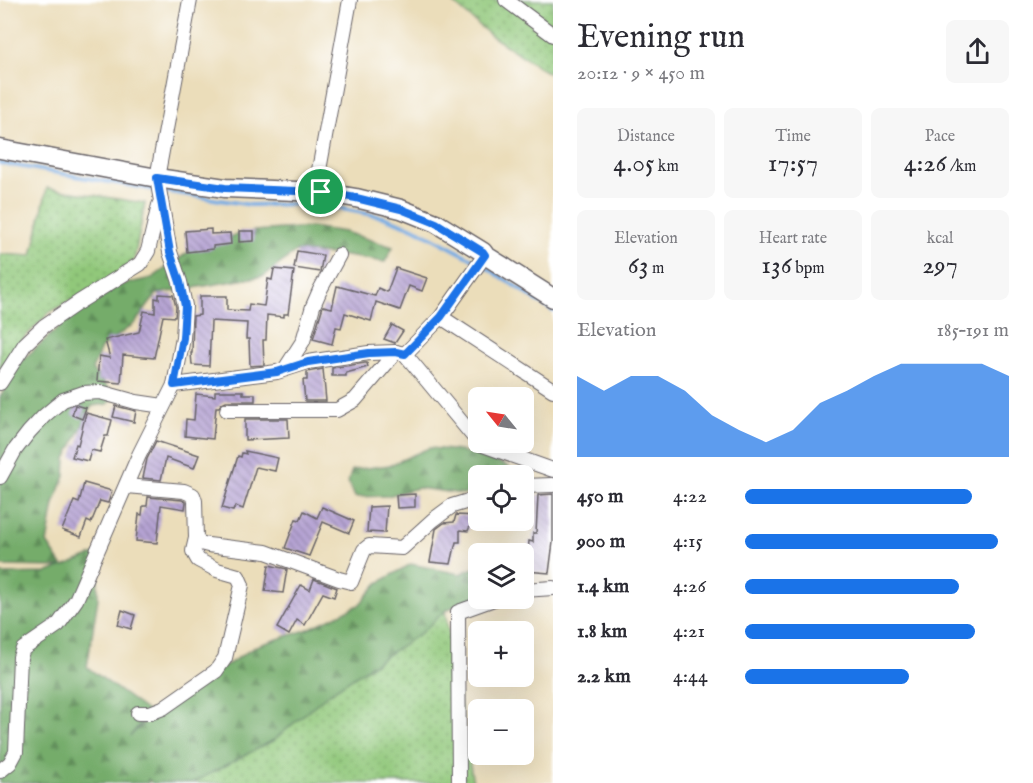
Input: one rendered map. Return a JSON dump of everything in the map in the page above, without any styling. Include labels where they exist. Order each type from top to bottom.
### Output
[{"type":"street","points":[[0,771],[10,763],[16,752],[20,657],[23,649],[58,625],[76,600],[139,455],[174,385],[183,338],[185,306],[170,252],[157,178],[190,0]]},
{"type":"street","points":[[315,192],[350,0]]},
{"type":"street","points":[[506,0],[553,35]]},
{"type":"street","points":[[0,149],[157,178],[225,188],[315,192],[356,198],[401,209],[436,223],[553,298]]},
{"type":"street","points":[[0,383],[25,344],[44,326],[140,264],[148,251],[160,197]]},
{"type":"street","points":[[285,369],[303,341],[316,298],[339,255]]},
{"type":"street","points":[[227,410],[337,410],[355,400],[401,353],[441,317],[485,255]]},
{"type":"street","points":[[441,317],[553,390]]},
{"type":"street","points":[[174,385],[277,372],[308,362],[369,353],[401,353],[468,429]]},
{"type":"street","points":[[0,477],[15,450],[29,432],[63,400],[83,393],[100,392],[136,402],[163,406]]},
{"type":"street","points":[[505,453],[553,470]]},
{"type":"street","points":[[534,486],[553,485]]},
{"type":"street","points":[[126,486],[184,491],[193,495],[196,538],[193,551],[198,560],[217,570],[238,576],[242,585],[225,658],[216,671],[164,708],[150,713],[138,713]]},
{"type":"street","points":[[196,538],[200,543],[208,545],[266,552],[351,582],[364,550],[369,546],[402,548],[452,506],[468,501]]},
{"type":"street","points":[[534,589],[553,588]]},
{"type":"street","points":[[459,783],[458,612],[468,608]]},
{"type":"green space","points":[[450,0],[553,0],[553,76],[490,35]]},
{"type":"green space","points":[[47,188],[145,203],[134,261],[108,280],[50,312],[16,346],[0,370],[0,254],[32,256]]},
{"type":"green space","points":[[311,227],[345,232],[393,247],[385,262],[297,251],[264,276],[157,294],[135,323],[101,348],[92,370],[115,396],[108,404],[92,406],[66,459],[65,476],[54,504],[47,543],[63,567],[97,553],[98,598],[87,667],[150,713],[130,736],[157,711],[256,646],[306,630],[359,605],[378,583],[411,564],[460,574],[468,570],[468,600],[445,611],[421,633],[328,694],[274,740],[192,783],[152,783],[148,779],[148,783],[0,783],[0,574],[46,573],[61,567],[0,566],[0,398],[18,364],[73,315],[120,285],[152,278],[201,243],[254,231]]},
{"type":"green space","points":[[429,448],[461,451],[504,465],[468,465],[468,495],[418,488],[387,496],[355,497],[348,482],[352,470],[390,465]]},
{"type":"green space","points":[[445,611],[468,752],[468,765],[470,765],[473,783],[192,783],[227,765]]},
{"type":"building","points":[[211,229],[211,234],[230,233],[231,244],[187,252],[185,231]]},
{"type":"building","points":[[239,231],[254,231],[254,241],[239,242]]},
{"type":"building","points":[[297,251],[323,255],[320,272],[294,268]]},
{"type":"building","points":[[396,268],[427,278],[422,291],[409,286],[400,310],[376,302],[371,321],[345,313],[341,328],[336,327],[332,344],[313,339],[323,306],[332,308],[337,286],[375,296],[378,288],[387,292]]},
{"type":"building","points":[[274,269],[294,271],[288,314],[284,314],[284,317],[267,315],[266,340],[263,340],[264,365],[250,366],[249,339],[246,339],[247,323],[211,321],[209,366],[192,365],[193,316],[200,315],[200,296],[227,296],[227,310],[248,311],[249,304],[264,306],[268,279],[272,280]]},
{"type":"building","points":[[159,294],[173,295],[176,307],[175,317],[163,316],[154,358],[123,355],[121,383],[97,381],[99,356],[110,358],[105,340],[139,332],[144,311],[155,313],[155,298],[159,299]]},
{"type":"building","points":[[392,325],[403,331],[395,343],[384,339]]},
{"type":"building","points":[[367,363],[368,367],[346,373],[346,376],[332,376],[332,368]]},
{"type":"building","points":[[323,369],[326,401],[305,401],[303,380],[307,380],[307,372]]},
{"type":"building","points":[[215,391],[243,391],[243,394],[255,394],[255,401],[226,401],[216,407],[213,439],[185,436],[186,419],[194,420],[196,394],[215,396]]},
{"type":"building","points":[[75,405],[86,408],[82,419],[72,415]]},
{"type":"building","points":[[116,406],[136,411],[134,422],[113,417]]},
{"type":"building","points":[[86,413],[112,420],[108,436],[105,436],[100,452],[91,450],[88,461],[72,457],[76,444],[78,445]]},
{"type":"building","points":[[245,419],[288,419],[289,438],[245,440]]},
{"type":"building","points":[[156,441],[199,455],[194,468],[166,458],[161,480],[143,478],[147,459]]},
{"type":"building","points":[[245,451],[278,458],[275,471],[256,467],[243,509],[235,506],[233,511],[222,508],[238,456],[241,457],[242,453],[246,454]]},
{"type":"building","points":[[84,483],[112,491],[108,503],[100,501],[91,523],[87,521],[81,537],[62,530],[74,501],[79,503]]},
{"type":"building","points":[[415,494],[415,507],[397,508],[396,495]]},
{"type":"building","points":[[553,494],[553,542],[549,573],[534,572],[534,543],[529,543],[529,541],[533,542],[533,533],[536,533],[538,495]]},
{"type":"building","points":[[148,497],[186,502],[185,509],[161,505],[157,543],[136,541],[139,514],[142,515],[143,506],[147,506]]},
{"type":"building","points":[[387,506],[385,533],[367,532],[369,507]]},
{"type":"building","points":[[322,507],[354,521],[349,533],[323,522],[309,556],[285,548],[296,519],[300,520],[304,511],[317,518]]},
{"type":"building","points":[[456,515],[468,516],[468,531],[460,530],[460,542],[456,542],[451,564],[430,562],[436,529],[444,523],[454,522]]},
{"type":"building","points":[[269,565],[287,569],[283,593],[265,591]]},
{"type":"building","points":[[314,579],[337,588],[334,597],[323,593],[305,625],[297,620],[289,635],[277,628],[301,585],[310,590]]},
{"type":"building","points":[[122,610],[135,615],[131,629],[118,625]]},
{"type":"waterway","points":[[0,163],[156,190]]},
{"type":"waterway","points":[[163,191],[251,205],[306,204],[383,217],[416,229],[476,261]]},
{"type":"waterway","points":[[483,265],[553,311]]},
{"type":"route","points":[[157,178],[225,188],[321,192],[401,209],[436,223],[485,255],[441,317],[405,354],[369,353],[308,362],[277,372],[174,385],[183,338],[185,306],[170,252],[157,178]]}]
